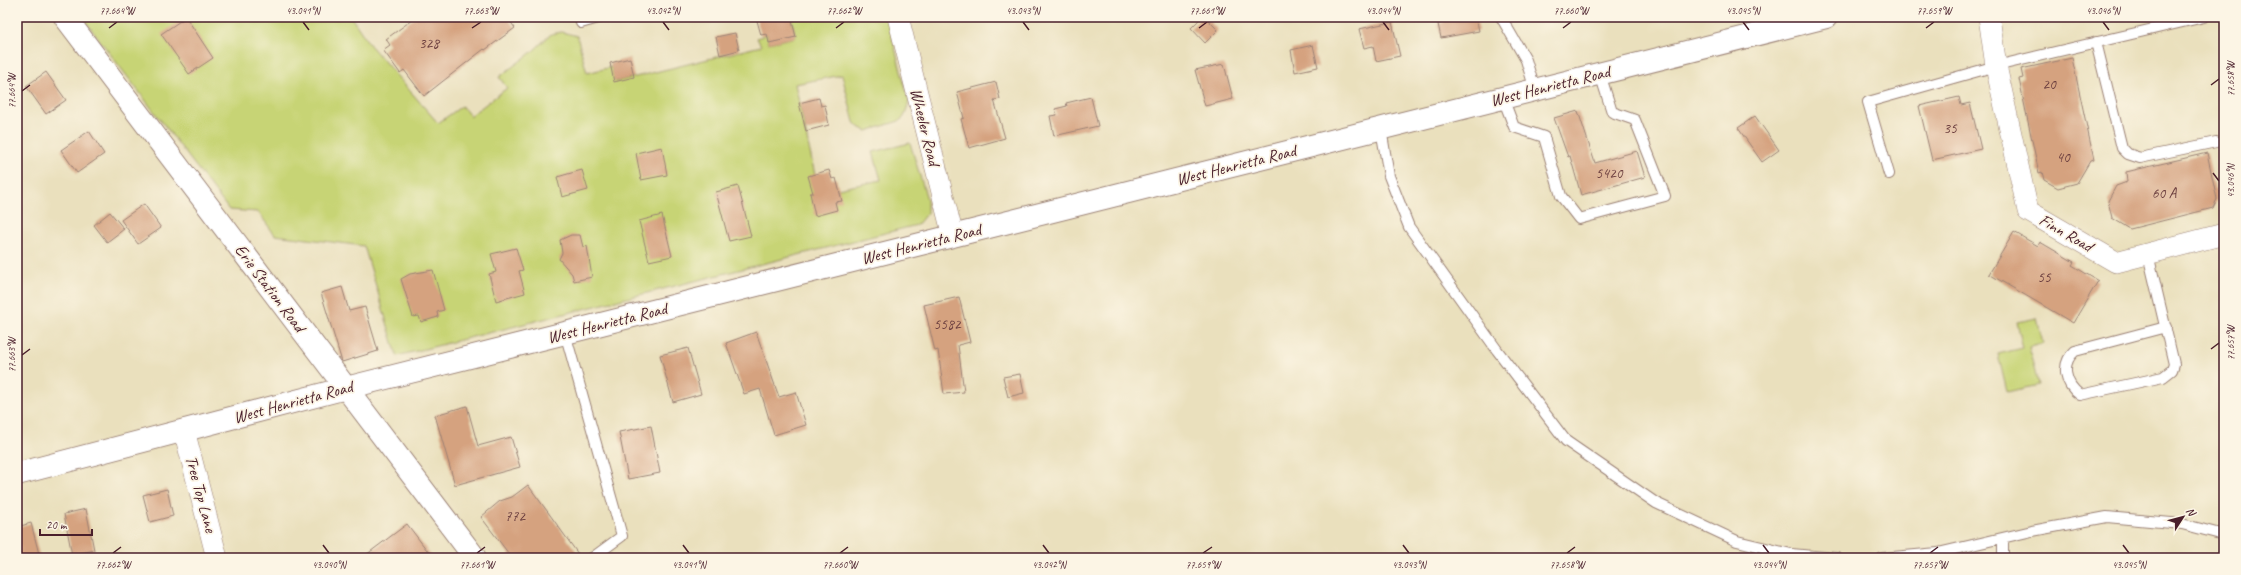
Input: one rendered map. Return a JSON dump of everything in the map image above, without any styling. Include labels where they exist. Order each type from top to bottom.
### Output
[{"type":"main road","name":"Erie Station Road","points":[[65,17],[475,558]]},
{"type":"main road","name":"West Henrietta Road","points":[[17,474],[346,388],[1824,17]]},
{"type":"street","name":"Wheeler Road","points":[[898,17],[953,236]]},
{"type":"street","name":"Finn Road","points":[[1989,17],[1996,66],[2028,211],[2116,262],[2224,234]]},
{"type":"street","name":"Tree Top Lane","points":[[184,430],[217,558]]},
{"type":"lane","points":[[580,17],[582,23],[602,17]]},
{"type":"lane","points":[[1501,17],[1526,60],[1535,90]]},
{"type":"lane","points":[[1888,174],[1868,102],[1996,66],[2204,17]]},
{"type":"lane","points":[[2096,42],[2122,148],[2128,154],[2140,158],[2216,142]]},
{"type":"lane","points":[[1503,98],[1514,126],[1544,137],[1560,196],[1579,219],[1665,196],[1635,120],[1612,112],[1600,74]]},
{"type":"lane","points":[[1381,129],[1389,176],[1409,227],[1497,350],[1566,442],[1656,503],[1737,541],[1791,554],[1836,558]]},
{"type":"lane","points":[[2148,254],[2166,327],[2174,364],[2172,370],[2163,377],[2080,395],[2073,390],[2068,382],[2065,364],[2068,357],[2076,351],[2166,327]]},
{"type":"lane","points":[[565,333],[622,536],[592,558]]},
{"type":"lane","points":[[1882,558],[1938,553],[2003,538],[2107,518],[2182,524],[2224,536]]},
{"type":"lane","points":[[2003,538],[2003,558]]},
{"type":"lane","points":[[2222,558],[2224,552]]},
{"type":"green space","points":[[82,17],[351,17],[370,45],[438,123],[462,106],[470,116],[507,88],[499,77],[532,52],[551,34],[562,32],[577,36],[587,73],[611,67],[615,82],[761,46],[757,38],[767,34],[769,43],[796,37],[791,17],[887,17],[909,102],[904,117],[899,121],[867,131],[857,126],[854,122],[842,75],[795,84],[819,193],[881,180],[873,152],[910,143],[927,199],[927,213],[917,225],[397,356],[364,246],[275,235],[258,212],[229,210]]},
{"type":"green space","points":[[2037,318],[2043,344],[2029,347],[2038,385],[2007,392],[1998,354],[2023,348],[2017,322]]},
{"type":"building","points":[[186,17],[213,58],[189,74],[161,34]]},
{"type":"building","points":[[416,17],[507,17],[515,28],[485,50],[484,49],[424,96],[404,70],[400,73],[383,50],[390,45],[386,39]]},
{"type":"building","points":[[756,17],[791,17],[796,37],[769,43],[767,34],[761,35]]},
{"type":"building","points":[[1202,17],[1205,17],[1218,30],[1205,43],[1191,28]]},
{"type":"building","points":[[1443,17],[1476,17],[1479,31],[1441,38],[1438,24],[1444,22]]},
{"type":"building","points":[[1392,22],[1400,56],[1376,61],[1373,46],[1364,48],[1359,29]]},
{"type":"building","points":[[735,33],[739,50],[720,55],[716,37]]},
{"type":"building","points":[[1313,45],[1318,67],[1295,72],[1291,50]]},
{"type":"building","points":[[630,58],[634,77],[614,82],[610,63]]},
{"type":"building","points":[[2072,58],[2094,160],[2090,161],[2077,183],[2058,188],[2044,180],[2042,172],[2039,173],[2019,79],[2023,78],[2021,69]]},
{"type":"building","points":[[1224,64],[1233,99],[1205,106],[1195,70]]},
{"type":"building","points":[[46,72],[66,100],[46,114],[26,86]]},
{"type":"building","points":[[996,82],[1000,99],[994,100],[1005,138],[969,148],[961,119],[964,118],[957,92]]},
{"type":"building","points":[[1091,97],[1098,126],[1054,136],[1050,116],[1057,115],[1055,109],[1067,106],[1066,103]]},
{"type":"building","points":[[1959,97],[1961,105],[1970,103],[1981,149],[1932,160],[1919,106]]},
{"type":"building","points":[[819,98],[821,106],[825,105],[829,125],[806,131],[799,103]]},
{"type":"building","points":[[1578,111],[1595,163],[1637,151],[1645,177],[1581,195],[1570,156],[1568,157],[1554,118]]},
{"type":"building","points":[[1755,116],[1779,150],[1762,162],[1738,128]]},
{"type":"building","points":[[89,131],[104,154],[77,173],[61,150]]},
{"type":"building","points":[[662,147],[667,175],[641,180],[636,153]]},
{"type":"building","points":[[2207,153],[2217,199],[2213,208],[2130,229],[2112,218],[2108,201],[2116,186],[2127,182],[2126,172]]},
{"type":"building","points":[[582,170],[588,190],[562,197],[557,177]]},
{"type":"building","points":[[829,170],[832,179],[836,178],[842,201],[835,202],[837,210],[815,216],[810,193],[813,193],[808,176]]},
{"type":"building","points":[[738,186],[751,236],[729,241],[716,192]]},
{"type":"building","points":[[144,204],[161,228],[138,244],[121,220]]},
{"type":"building","points":[[110,212],[124,229],[107,242],[94,225]]},
{"type":"building","points":[[662,215],[672,256],[649,261],[639,221]]},
{"type":"building","points":[[2014,232],[2038,246],[2040,242],[2074,262],[2072,265],[2098,281],[2073,323],[1989,274]]},
{"type":"building","points":[[571,235],[580,235],[583,247],[587,246],[592,277],[574,281],[572,274],[559,259],[562,253],[560,240]]},
{"type":"building","points":[[516,248],[523,270],[519,271],[525,293],[496,301],[489,274],[496,272],[491,254]]},
{"type":"building","points":[[433,270],[444,310],[437,312],[438,317],[421,322],[419,316],[413,317],[401,279],[410,274]]},
{"type":"building","points":[[342,287],[349,311],[365,307],[378,351],[342,362],[321,293]]},
{"type":"building","points":[[959,297],[970,342],[958,345],[964,392],[944,394],[938,350],[935,351],[924,305]]},
{"type":"building","points":[[756,332],[779,397],[796,392],[806,425],[774,435],[760,389],[744,394],[726,343]]},
{"type":"building","points":[[688,348],[701,394],[673,402],[660,355]]},
{"type":"building","points":[[1020,374],[1024,393],[1008,397],[1003,377]]},
{"type":"building","points":[[467,406],[478,446],[511,437],[520,467],[455,485],[435,415]]},
{"type":"building","points":[[651,426],[660,473],[628,479],[619,432]]},
{"type":"building","points":[[528,485],[581,558],[512,558],[481,517],[500,501],[512,497]]},
{"type":"building","points":[[167,489],[173,516],[150,522],[143,495]]},
{"type":"building","points":[[86,509],[94,550],[72,555],[64,514]]},
{"type":"building","points":[[31,523],[40,558],[17,558],[17,527]]},
{"type":"building","points":[[407,524],[433,558],[362,558]]}]
